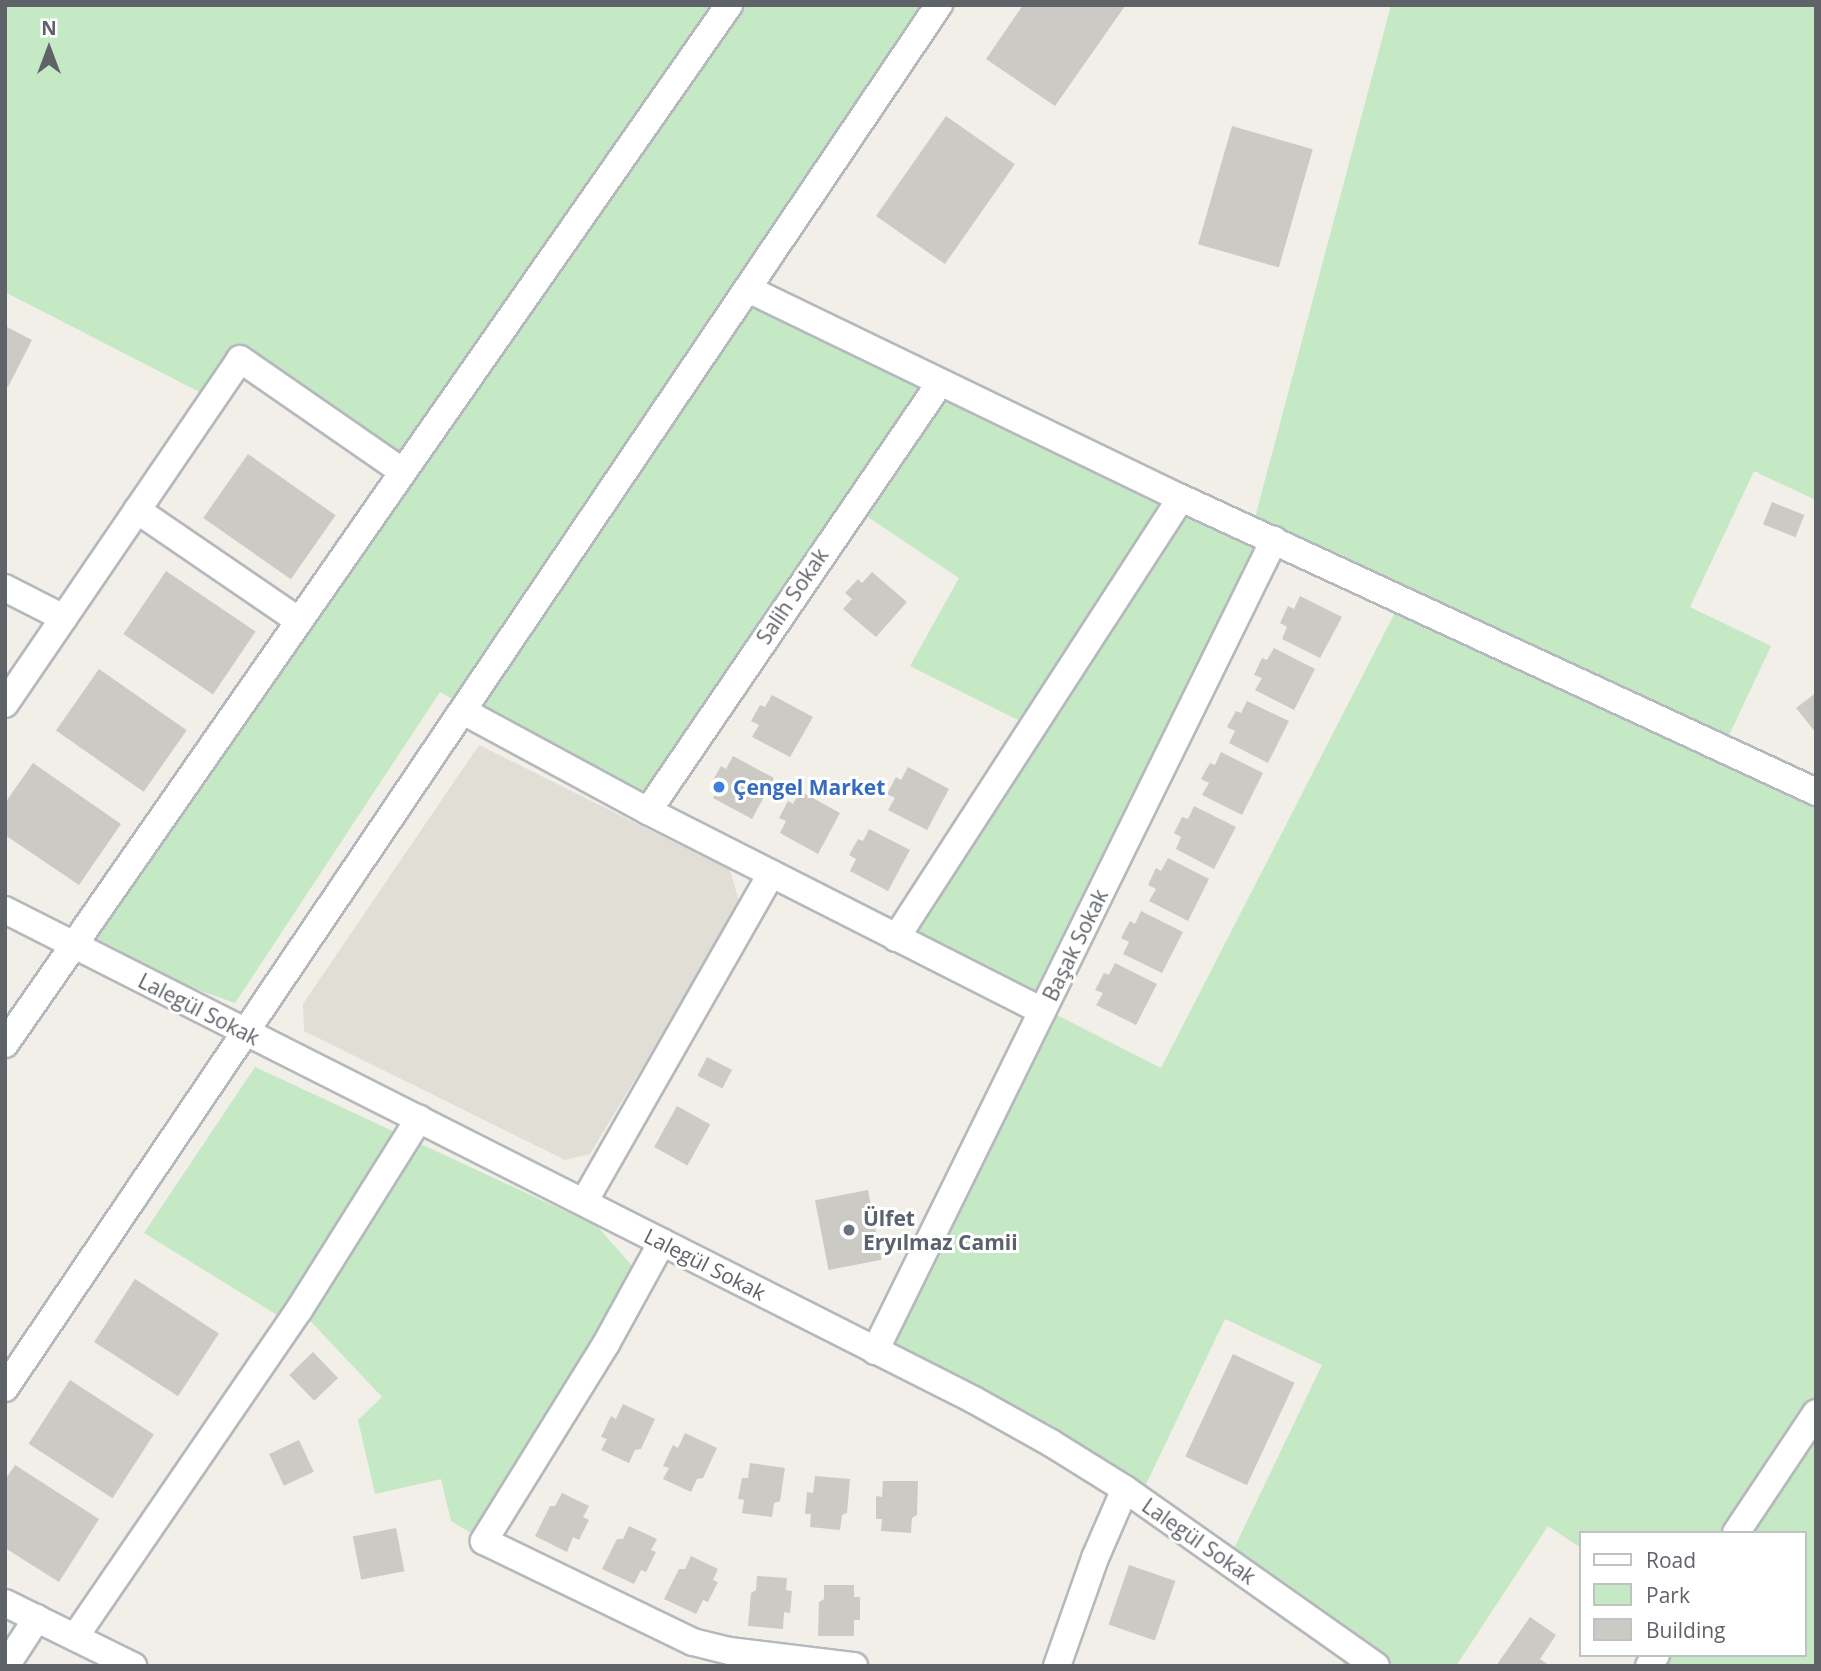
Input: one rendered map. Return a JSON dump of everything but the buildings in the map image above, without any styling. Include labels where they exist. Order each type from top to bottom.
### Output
[{"type":"street","points":[[5,1044],[729,5]]},
{"type":"street","points":[[5,1388],[939,5]]},
{"type":"street","points":[[748,289],[1181,498],[1816,792]]},
{"type":"street","points":[[5,704],[240,359],[403,472]]},
{"type":"street","name":"Salih Sokak","points":[[648,811],[940,383]]},
{"type":"street","points":[[896,938],[1181,498]]},
{"type":"street","points":[[137,510],[299,621]]},
{"type":"street","name":"Başak Sokak","points":[[875,1350],[1274,540]]},
{"type":"street","points":[[5,588],[64,618]]},
{"type":"street","points":[[463,711],[648,811],[1042,1011]]},
{"type":"street","points":[[584,1202],[771,874]]},
{"type":"street","name":"Lalegül Sokak","points":[[5,910],[875,1350],[1040,1437],[1125,1489],[1346,1656],[1376,1666]]},
{"type":"street","points":[[75,1637],[299,1310],[419,1119]]},
{"type":"street","points":[[662,1242],[606,1344],[484,1541],[693,1642],[730,1651],[854,1666]]},
{"type":"street","points":[[1738,1531],[1816,1413]]},
{"type":"street","points":[[1057,1666],[1094,1558],[1125,1489]]},
{"type":"street","points":[[5,1603],[133,1666]]},
{"type":"street","points":[[6,1666],[37,1618]]},
{"type":"shaded area","points":[[479,745],[730,870],[740,905],[590,1154],[565,1160],[304,1031],[303,1004]]},
{"type":"green space","points":[[5,5],[939,5],[748,289],[1252,529],[1391,5],[1816,5],[1816,500],[1754,471],[1690,607],[1771,646],[1723,748],[1816,792],[1816,1666],[1649,1666],[1655,1657],[1807,1657],[1807,1531],[1580,1531],[1580,1547],[1548,1526],[1456,1666],[1342,1666],[1349,1646],[1228,1561],[1322,1365],[1225,1319],[1139,1499],[875,1351],[1043,1041],[1042,1011],[648,812],[440,692],[235,1003],[72,945],[403,472],[241,359],[213,399],[5,292]],"holes":[[[853,507],[959,578],[910,666],[1020,721],[898,920],[655,798]],[[1274,540],[1402,599],[1161,1068],[1053,1013]]]},
{"type":"green space","points":[[255,1067],[597,1226],[633,1267],[606,1344],[484,1541],[451,1521],[441,1479],[375,1494],[358,1420],[382,1397],[300,1310],[290,1323],[144,1233]]},
{"type":"place","name":"Çengel Market","points":[[719,787]]},
{"type":"place","name":"Ülfet Eryılmaz Camii","points":[[849,1230]]}]
